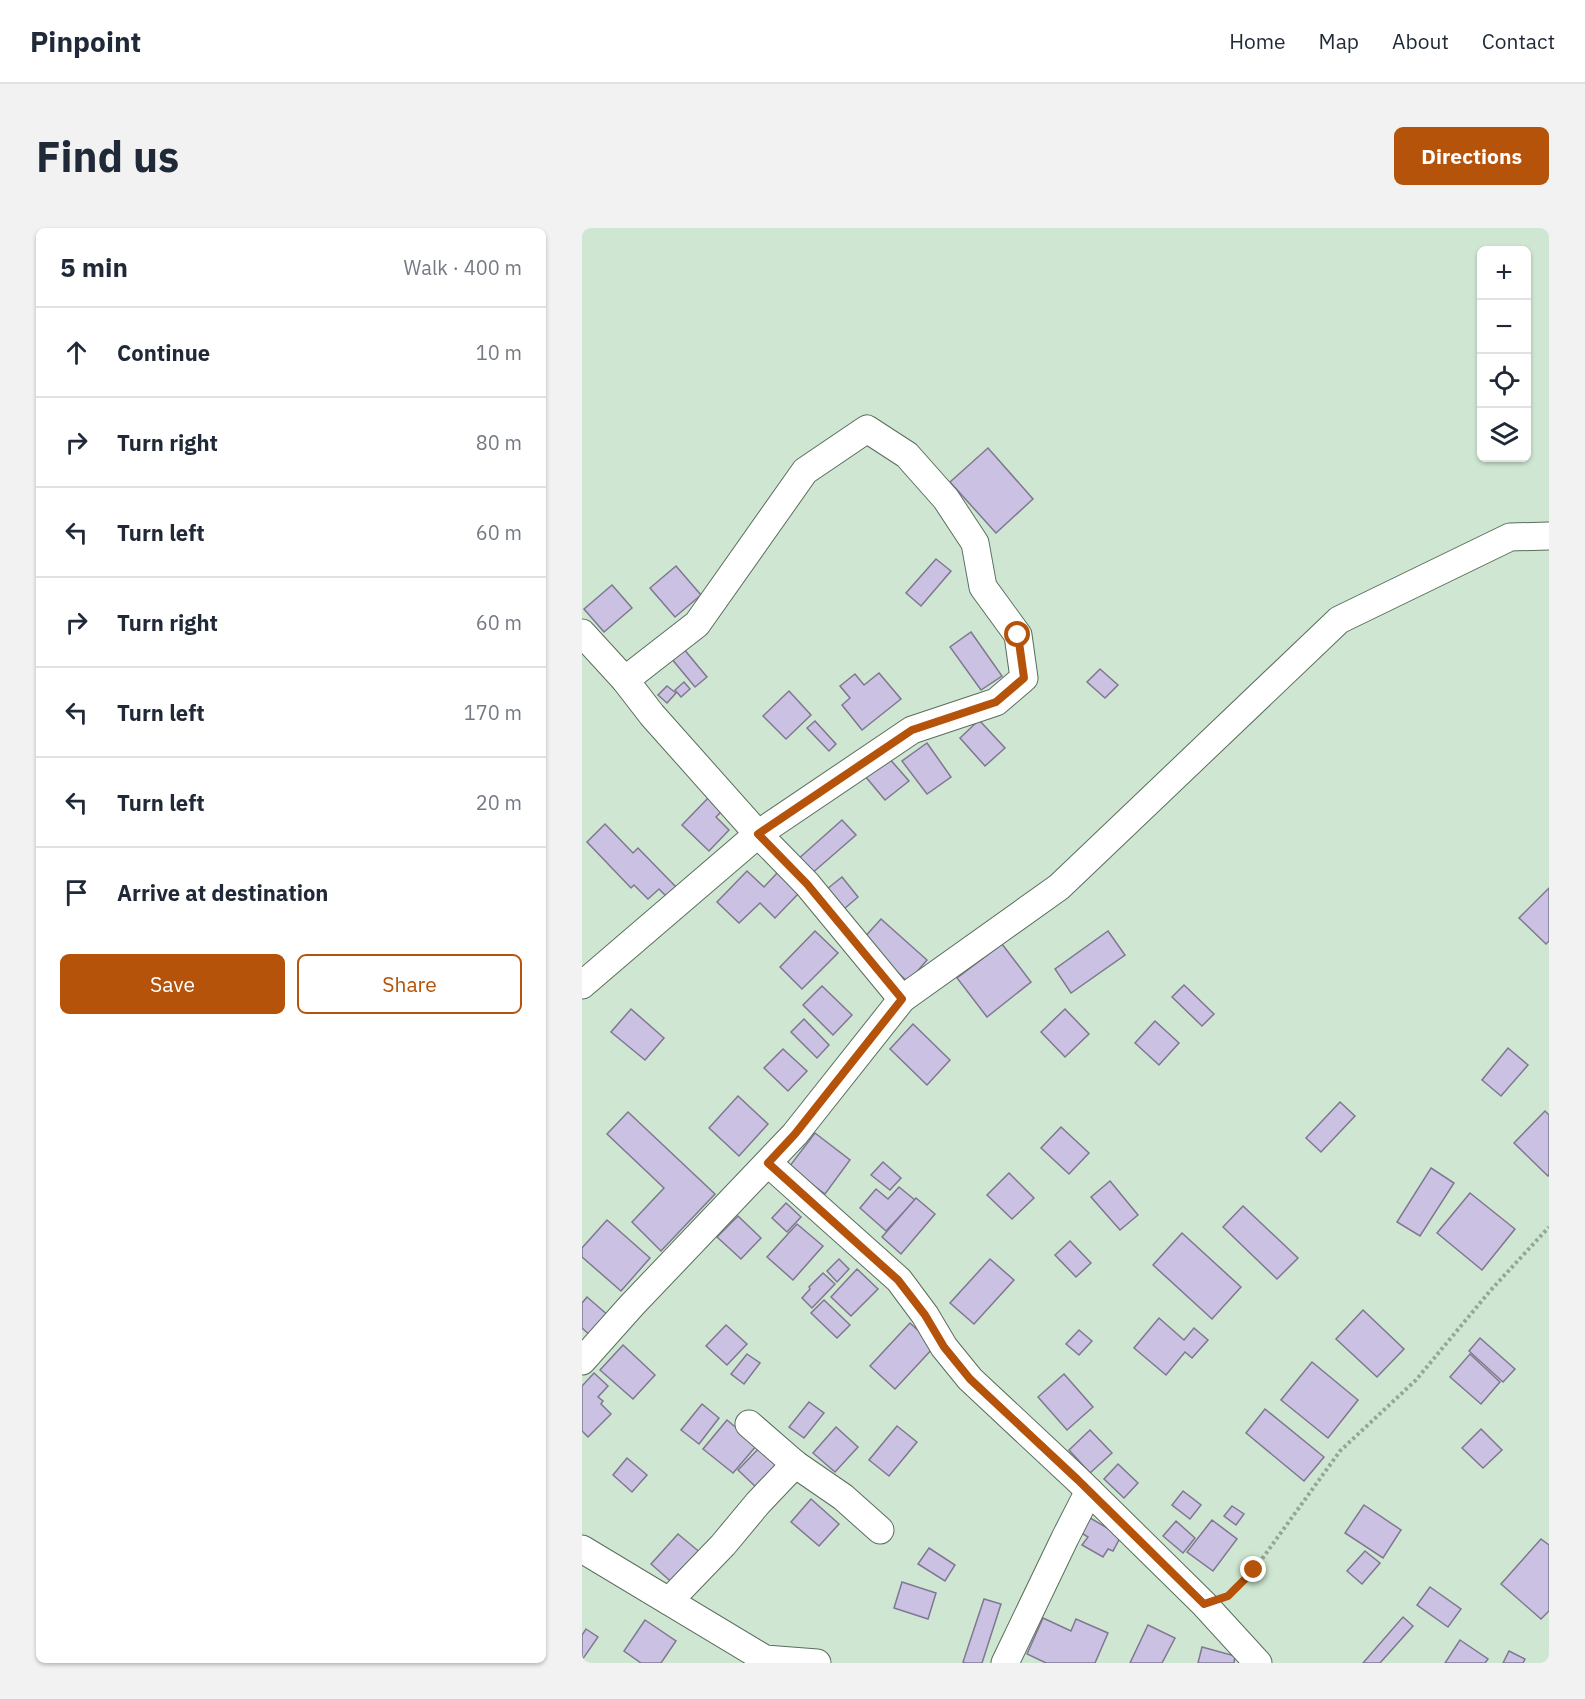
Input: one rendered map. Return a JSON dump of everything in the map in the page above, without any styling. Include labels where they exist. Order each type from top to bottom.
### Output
[{"type":"street","points":[[582,985],[758,834],[912,730],[996,702],[1024,678],[1018,635],[983,587],[975,543],[946,499],[907,454],[867,429],[805,471],[697,624],[625,680]]},
{"type":"street","points":[[582,1361],[632,1305],[795,1134],[902,999],[1059,887],[1339,620],[1510,537],[1549,536]]},
{"type":"street","points":[[582,633],[758,834],[807,884],[902,999]]},
{"type":"street","points":[[768,1163],[898,1280],[925,1315],[944,1347],[970,1379],[1204,1604],[1258,1663]]},
{"type":"street","points":[[749,1424],[795,1464],[843,1497],[880,1530]]},
{"type":"street","points":[[669,1601],[723,1545],[795,1464]]},
{"type":"street","points":[[1005,1663],[1089,1491]]},
{"type":"street","points":[[582,1549],[765,1659],[817,1663]]},
{"type":"path","points":[[1204,1604],[1228,1596],[1254,1570],[1340,1451],[1416,1380],[1490,1291],[1549,1227]]},
{"type":"building","points":[[988,448],[1033,499],[996,533],[950,482]]},
{"type":"building","points":[[936,559],[951,571],[921,606],[906,593]]},
{"type":"building","points":[[676,566],[701,595],[675,617],[650,588]]},
{"type":"building","points":[[612,585],[632,608],[604,632],[584,609]]},
{"type":"building","points":[[971,632],[1002,676],[981,690],[950,647]]},
{"type":"building","points":[[683,648],[707,677],[695,687],[671,658]]},
{"type":"building","points":[[1100,669],[1118,685],[1105,698],[1087,682]]},
{"type":"building","points":[[879,673],[901,699],[862,730],[842,705],[850,698],[840,686],[855,674],[864,685]]},
{"type":"building","points":[[684,682],[690,689],[681,697],[675,690]]},
{"type":"building","points":[[667,686],[676,693],[667,703],[658,695]]},
{"type":"building","points":[[789,691],[811,715],[786,739],[763,716]]},
{"type":"building","points":[[979,720],[1005,748],[985,766],[960,738]]},
{"type":"building","points":[[815,721],[836,744],[829,751],[807,728]]},
{"type":"building","points":[[927,743],[951,777],[927,794],[902,761]]},
{"type":"building","points":[[888,757],[909,781],[885,800],[865,776]]},
{"type":"building","points":[[709,797],[723,810],[716,817],[729,830],[709,851],[682,825]]},
{"type":"building","points":[[842,820],[856,835],[810,875],[797,860]]},
{"type":"building","points":[[605,824],[633,853],[638,848],[676,887],[666,896],[659,889],[648,899],[634,885],[631,888],[587,842]]},
{"type":"building","points":[[747,871],[764,887],[778,872],[799,893],[775,918],[760,903],[739,923],[717,902]]},
{"type":"building","points":[[842,877],[858,897],[844,909],[827,889]]},
{"type":"building","points":[[1549,888],[1549,941],[1546,944],[1519,918]]},
{"type":"building","points":[[881,919],[927,960],[908,982],[862,940]]},
{"type":"building","points":[[815,931],[838,953],[802,989],[780,967]]},
{"type":"building","points":[[1108,931],[1125,955],[1071,993],[1055,969]]},
{"type":"building","points":[[1002,944],[1031,982],[987,1017],[957,978]]},
{"type":"building","points":[[1184,985],[1214,1014],[1202,1026],[1172,997]]},
{"type":"building","points":[[822,986],[852,1015],[833,1035],[803,1005]]},
{"type":"building","points":[[631,1009],[664,1038],[645,1060],[611,1032]]},
{"type":"building","points":[[1065,1009],[1089,1034],[1065,1057],[1041,1032]]},
{"type":"building","points":[[804,1019],[829,1045],[817,1058],[791,1032]]},
{"type":"building","points":[[1155,1021],[1179,1043],[1159,1065],[1135,1043]]},
{"type":"building","points":[[913,1024],[950,1060],[927,1085],[890,1049]]},
{"type":"building","points":[[1508,1048],[1528,1065],[1501,1096],[1482,1080]]},
{"type":"building","points":[[783,1049],[807,1071],[788,1091],[764,1068]]},
{"type":"building","points":[[738,1096],[768,1124],[739,1156],[709,1128]]},
{"type":"building","points":[[1340,1102],[1355,1116],[1321,1152],[1306,1138]]},
{"type":"building","points":[[1545,1111],[1549,1115],[1548,1176],[1514,1143]]},
{"type":"building","points":[[628,1112],[715,1194],[661,1251],[632,1222],[664,1188],[607,1134]]},
{"type":"building","points":[[1061,1127],[1089,1153],[1069,1174],[1041,1148]]},
{"type":"building","points":[[815,1133],[850,1160],[825,1194],[789,1167]]},
{"type":"building","points":[[883,1162],[901,1178],[890,1190],[871,1175]]},
{"type":"building","points":[[1431,1168],[1454,1183],[1420,1236],[1397,1222]]},
{"type":"building","points":[[1009,1173],[1034,1198],[1012,1219],[987,1195]]},
{"type":"building","points":[[1110,1181],[1138,1215],[1120,1230],[1091,1197]]},
{"type":"building","points":[[899,1187],[915,1200],[886,1231],[860,1208],[876,1189],[888,1199]]},
{"type":"building","points":[[1470,1193],[1515,1229],[1482,1270],[1437,1233]]},
{"type":"building","points":[[916,1198],[935,1214],[901,1254],[882,1237]]},
{"type":"building","points":[[786,1203],[801,1217],[787,1232],[772,1218]]},
{"type":"building","points":[[1243,1206],[1298,1258],[1277,1279],[1223,1227]]},
{"type":"building","points":[[738,1216],[761,1238],[741,1259],[717,1237]]},
{"type":"building","points":[[607,1220],[650,1258],[621,1291],[582,1257],[582,1248]]},
{"type":"building","points":[[797,1224],[823,1246],[793,1280],[767,1257]]},
{"type":"building","points":[[1182,1233],[1241,1287],[1212,1319],[1153,1265]]},
{"type":"building","points":[[1070,1241],[1091,1263],[1076,1277],[1055,1255]]},
{"type":"building","points":[[839,1259],[849,1269],[837,1282],[827,1271]]},
{"type":"building","points":[[990,1259],[1014,1280],[974,1324],[950,1303]]},
{"type":"building","points":[[857,1269],[878,1289],[851,1316],[831,1297]]},
{"type":"building","points":[[823,1273],[835,1284],[812,1308],[802,1298]]},
{"type":"building","points":[[587,1297],[609,1316],[591,1336],[582,1328],[582,1303]]},
{"type":"building","points":[[824,1300],[850,1325],[837,1338],[811,1313]]},
{"type":"building","points":[[1363,1310],[1404,1349],[1377,1377],[1336,1339]]},
{"type":"building","points":[[1159,1318],[1184,1340],[1194,1328],[1208,1340],[1192,1358],[1185,1352],[1166,1375],[1134,1348]]},
{"type":"building","points":[[910,1323],[935,1346],[895,1389],[870,1366]]},
{"type":"building","points":[[726,1325],[747,1344],[727,1365],[706,1346]]},
{"type":"building","points":[[1079,1330],[1092,1341],[1079,1355],[1066,1344]]},
{"type":"building","points":[[1480,1338],[1515,1369],[1503,1382],[1469,1351]]},
{"type":"building","points":[[623,1345],[655,1375],[633,1399],[600,1370]]},
{"type":"building","points":[[747,1354],[760,1363],[744,1384],[731,1374]]},
{"type":"building","points":[[1470,1354],[1500,1382],[1481,1404],[1450,1377]]},
{"type":"building","points":[[1312,1362],[1358,1400],[1328,1438],[1281,1400]]},
{"type":"building","points":[[594,1373],[608,1386],[598,1397],[603,1401],[601,1404],[611,1414],[588,1437],[582,1431],[582,1386]]},
{"type":"building","points":[[1064,1374],[1093,1407],[1067,1430],[1038,1397]]},
{"type":"building","points":[[809,1402],[824,1413],[804,1438],[789,1427]]},
{"type":"building","points":[[702,1404],[719,1418],[699,1444],[681,1430]]},
{"type":"building","points":[[1265,1409],[1324,1457],[1304,1481],[1246,1433]]},
{"type":"building","points":[[727,1420],[757,1445],[733,1473],[703,1449]]},
{"type":"building","points":[[897,1426],[917,1442],[889,1476],[869,1460]]},
{"type":"building","points":[[836,1427],[858,1447],[835,1472],[813,1453]]},
{"type":"building","points":[[1481,1429],[1502,1450],[1483,1468],[1462,1448]]},
{"type":"building","points":[[1090,1430],[1112,1453],[1090,1473],[1069,1450]]},
{"type":"building","points":[[763,1444],[783,1462],[758,1489],[738,1470]]},
{"type":"building","points":[[627,1458],[647,1475],[632,1492],[613,1475]]},
{"type":"building","points":[[1118,1464],[1138,1483],[1124,1498],[1104,1479]]},
{"type":"building","points":[[1183,1491],[1201,1505],[1190,1519],[1172,1505]]},
{"type":"building","points":[[811,1499],[839,1524],[819,1546],[791,1522]]},
{"type":"building","points":[[1364,1505],[1401,1530],[1383,1558],[1345,1533]]},
{"type":"building","points":[[1232,1506],[1244,1514],[1236,1525],[1224,1516]]},
{"type":"building","points":[[1085,1515],[1121,1536],[1113,1551],[1108,1549],[1103,1557],[1082,1545],[1088,1537],[1077,1530]]},
{"type":"building","points":[[1212,1520],[1237,1539],[1213,1571],[1187,1552]]},
{"type":"building","points":[[1176,1521],[1195,1538],[1183,1553],[1163,1536]]},
{"type":"building","points":[[678,1534],[702,1554],[675,1585],[651,1564]]},
{"type":"building","points":[[1541,1539],[1549,1545],[1549,1611],[1541,1619],[1501,1584]]},
{"type":"building","points":[[929,1548],[955,1565],[945,1581],[918,1564]]},
{"type":"building","points":[[1365,1551],[1380,1563],[1362,1584],[1347,1571]]},
{"type":"building","points":[[902,1582],[936,1593],[928,1619],[894,1608]]},
{"type":"building","points":[[1430,1587],[1461,1609],[1448,1627],[1417,1605]]},
{"type":"building","points":[[984,1599],[1001,1604],[982,1663],[965,1663],[963,1662]]},
{"type":"building","points":[[1403,1617],[1413,1626],[1380,1663],[1363,1663]]},
{"type":"building","points":[[1043,1618],[1071,1631],[1076,1619],[1108,1633],[1095,1663],[1046,1663],[1027,1654]]},
{"type":"building","points":[[645,1620],[676,1641],[661,1663],[641,1663],[624,1651]]},
{"type":"building","points":[[1148,1625],[1175,1638],[1162,1663],[1130,1663]]},
{"type":"building","points":[[586,1629],[598,1637],[582,1660],[582,1635]]},
{"type":"building","points":[[1460,1640],[1488,1659],[1485,1663],[1445,1663]]},
{"type":"building","points":[[1202,1647],[1235,1656],[1234,1663],[1198,1663]]},
{"type":"building","points":[[1509,1651],[1525,1659],[1523,1663],[1503,1663]]},
{"type":"route","points":[[1018,635],[1024,678],[996,702],[912,730],[758,834],[807,884],[902,999],[795,1134],[768,1163],[898,1280],[925,1315],[944,1347],[970,1379],[1078,1480],[1204,1604],[1228,1596],[1254,1570]]}]
